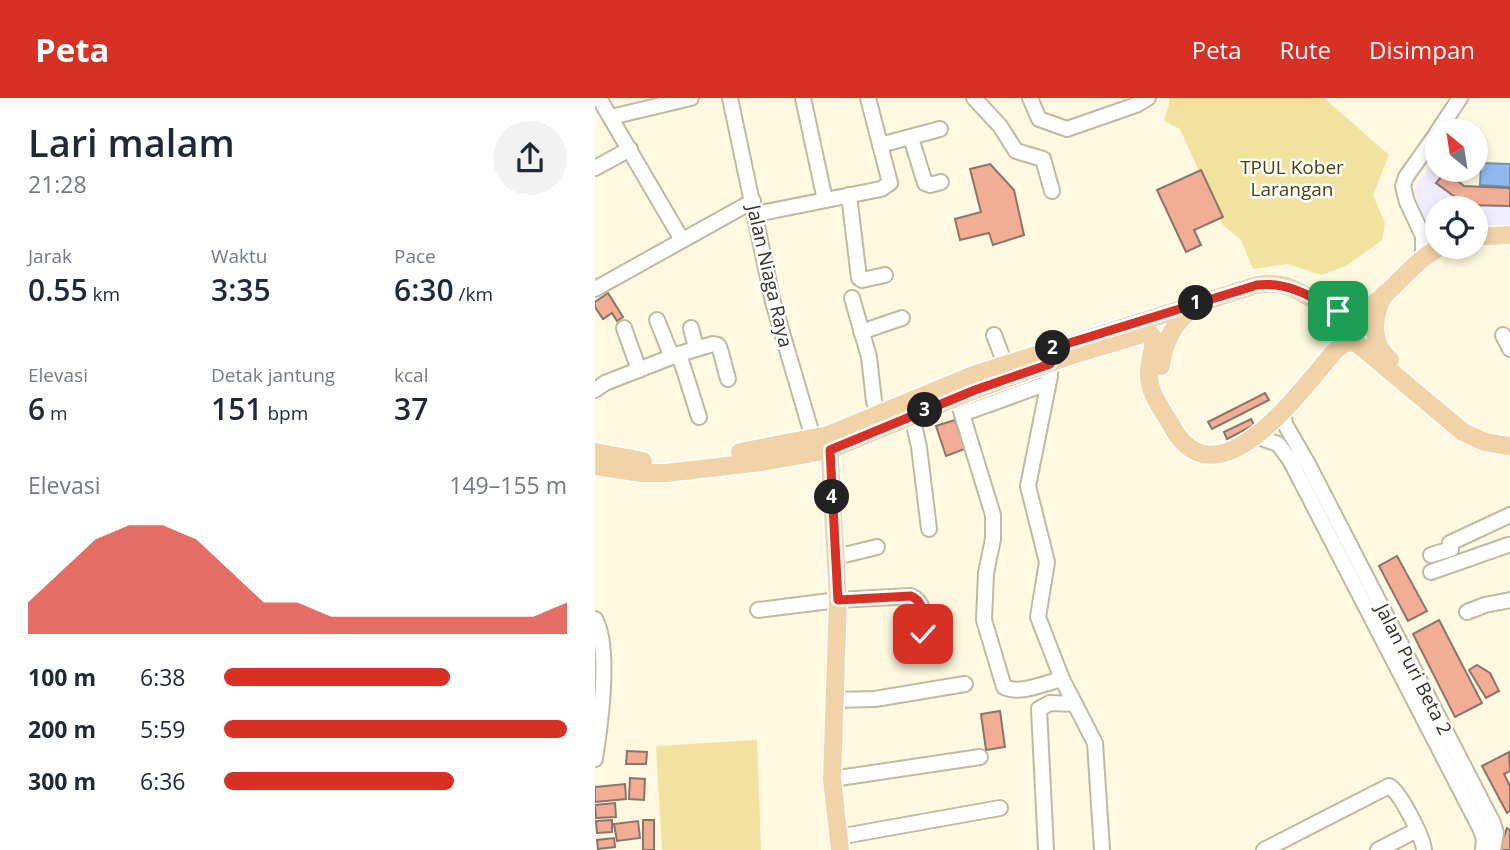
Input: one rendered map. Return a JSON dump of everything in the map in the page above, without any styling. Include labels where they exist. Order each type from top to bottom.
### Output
[{"type":"main road","points":[[1488,236],[1510,235]]},
{"type":"main road","points":[[595,452],[638,461],[672,461],[822,444],[878,414],[1005,364],[1050,356],[1142,327],[1204,300],[1257,285],[1272,283],[1288,287],[1338,311],[1349,313],[1362,310],[1384,294],[1423,257]]},
{"type":"main road","points":[[1384,294],[1375,315],[1374,327],[1376,342],[1381,351],[1460,419],[1486,435],[1510,444]]},
{"type":"main road","points":[[1166,415],[1161,378],[1165,346],[1178,321],[1204,300]]},
{"type":"main road","points":[[1142,327],[1153,338],[1149,381],[1180,439],[1189,448],[1200,453],[1225,452],[1255,436],[1283,413],[1336,350],[1348,343],[1356,343],[1463,432],[1485,442],[1510,444]]},
{"type":"main road","points":[[595,466],[642,473],[666,473],[762,462],[912,416],[959,406],[1050,356]]},
{"type":"main road","points":[[822,444],[836,557],[838,600],[832,779],[839,843]]},
{"type":"street","points":[[599,98],[682,240]]},
{"type":"street","points":[[611,117],[691,98]]},
{"type":"street","points":[[803,98],[825,200]]},
{"type":"street","points":[[596,286],[682,240],[754,207],[825,200],[880,189],[890,183],[869,98]]},
{"type":"street","points":[[974,98],[1000,126],[1016,150],[1043,159],[1052,191]]},
{"type":"street","points":[[1030,98],[1039,119],[1067,129],[1136,105],[1148,98]]},
{"type":"street","points":[[1446,119],[1460,98]]},
{"type":"street","name":"Jalan Niaga Raya","points":[[735,99],[754,207],[785,346],[822,444]]},
{"type":"street","points":[[595,168],[627,144],[636,111]]},
{"type":"street","points":[[880,145],[940,129]]},
{"type":"street","points":[[911,138],[925,183],[941,183]]},
{"type":"street","points":[[1423,257],[1423,236],[1407,202],[1403,186],[1425,149]]},
{"type":"street","points":[[849,195],[859,278],[862,280],[885,275]]},
{"type":"street","points":[[852,298],[869,357],[878,414]]},
{"type":"street","points":[[861,332],[902,318]]},
{"type":"street","points":[[657,320],[675,356],[698,417]]},
{"type":"street","points":[[624,328],[639,370]]},
{"type":"street","points":[[691,328],[696,348]]},
{"type":"street","points":[[994,335],[1005,364]]},
{"type":"street","points":[[1503,335],[1510,349]]},
{"type":"street","points":[[595,390],[605,383],[696,348],[717,345],[728,379]]},
{"type":"street","points":[[1050,356],[1048,383],[1028,486],[1047,555],[1038,617],[1062,679],[1095,743],[1102,850]]},
{"type":"street","points":[[1048,383],[959,406],[993,515],[984,620],[1004,687],[1021,690],[1062,679]]},
{"type":"street","name":"Jalan Puri Beta 2","points":[[1283,413],[1296,457],[1486,825],[1496,833],[1493,850]]},
{"type":"street","points":[[912,416],[919,447],[929,528]]},
{"type":"street","name":"Jalan Puri Beta 2","points":[[1255,436],[1278,444],[1296,457]]},
{"type":"street","points":[[1431,555],[1451,549],[1450,543],[1510,515]]},
{"type":"street","points":[[1431,572],[1509,546]]},
{"type":"street","points":[[836,557],[877,547]]},
{"type":"street","points":[[758,610],[838,600],[911,596],[918,598],[921,604],[923,634]]},
{"type":"street","points":[[1467,612],[1510,600]]},
{"type":"street","points":[[595,619],[600,630],[603,653],[595,759]]},
{"type":"street","points":[[835,700],[875,699],[965,684]]},
{"type":"street","points":[[1046,850],[1039,709],[1051,703],[1075,704]]},
{"type":"street","points":[[832,779],[980,757]]},
{"type":"street","points":[[1264,850],[1386,786],[1395,789],[1422,838],[1423,850]]},
{"type":"street","points":[[839,843],[1000,808]]},
{"type":"street","name":"Jalan Puri Beta 2","points":[[1482,850],[1486,825]]},
{"type":"street","points":[[1378,850],[1417,830]]},
{"type":"shaded area","points":[[1425,173],[1425,182],[1460,182],[1468,189],[1510,190],[1510,228],[1488,227],[1488,196],[1425,196],[1425,225],[1414,189]]},
{"type":"green space","name":"TPUL Kober Larangan","points":[[1169,98],[1324,98],[1389,155],[1373,195],[1385,224],[1382,240],[1346,266],[1321,275],[1288,264],[1253,269],[1241,240],[1223,225],[1180,129],[1164,121]]},
{"type":"green space","points":[[757,740],[761,850],[662,850],[656,746]]},
{"type":"water","points":[[1488,163],[1510,164],[1510,187],[1480,185],[1480,182],[1488,182]]},
{"type":"building","points":[[990,164],[1014,190],[1024,235],[993,245],[989,233],[960,240],[955,219],[981,212],[970,169]]},
{"type":"building","points":[[1201,170],[1223,217],[1194,230],[1201,245],[1186,252],[1157,190]]},
{"type":"building","points":[[1459,182],[1464,186],[1510,188],[1510,206],[1488,206],[1488,196],[1454,196],[1436,183]]},
{"type":"building","points":[[608,293],[623,317],[617,321],[612,313],[603,319],[595,307],[595,302]]},
{"type":"building","points":[[1265,393],[1269,400],[1212,429],[1208,422]]},
{"type":"building","points":[[1251,419],[1254,425],[1227,439],[1224,432]]},
{"type":"building","points":[[955,420],[965,449],[946,456],[936,426]]},
{"type":"building","points":[[1397,556],[1427,611],[1408,621],[1379,566]]},
{"type":"building","points":[[1439,620],[1482,703],[1455,717],[1413,634]]},
{"type":"building","points":[[1477,665],[1490,673],[1499,691],[1486,698],[1469,670]]},
{"type":"building","points":[[1000,711],[1005,747],[986,750],[981,714]]},
{"type":"building","points":[[627,751],[647,752],[646,764],[626,764]]},
{"type":"building","points":[[1509,752],[1510,771],[1504,774],[1510,786],[1510,811],[1507,813],[1482,766]]},
{"type":"building","points":[[630,778],[645,779],[644,800],[629,799]]},
{"type":"building","points":[[625,784],[626,799],[595,802],[595,787]]},
{"type":"building","points":[[615,803],[616,817],[596,818],[595,805]]},
{"type":"building","points":[[612,820],[612,832],[597,833],[596,821]]},
{"type":"building","points":[[643,820],[654,820],[654,850],[643,850]]},
{"type":"building","points":[[638,821],[640,838],[617,841],[614,824]]},
{"type":"building","points":[[1507,828],[1510,830],[1510,850],[1499,850]]},
{"type":"building","points":[[614,838],[615,847],[598,849],[597,840]]},
{"type":"route","points":[[923,634],[921,604],[918,598],[911,596],[838,600],[830,450],[975,390],[1050,364],[1050,349],[1257,285],[1272,283],[1288,287],[1338,311]]}]
